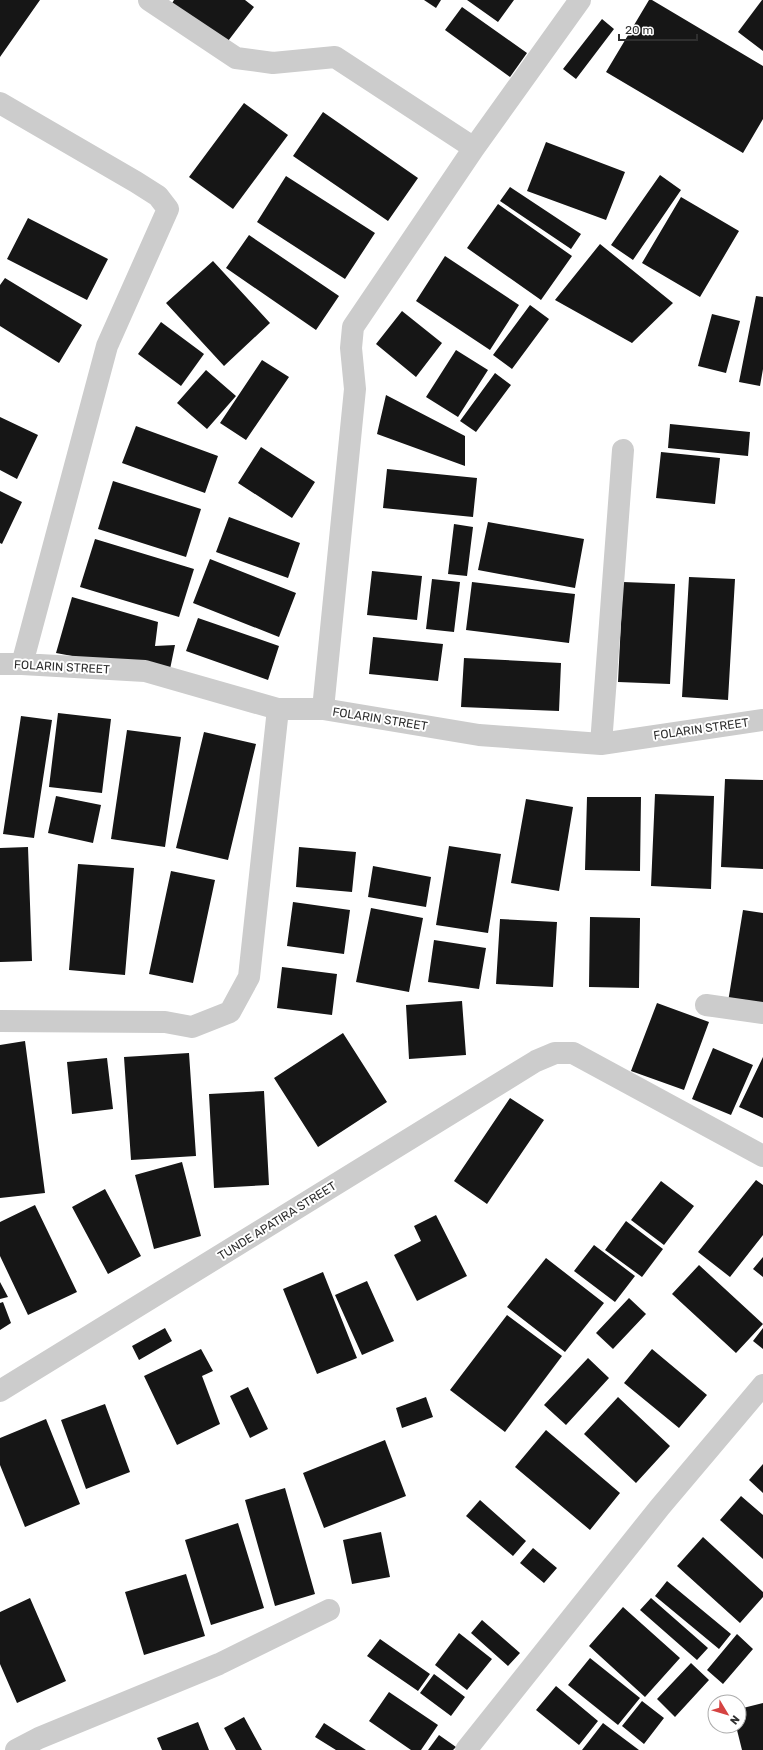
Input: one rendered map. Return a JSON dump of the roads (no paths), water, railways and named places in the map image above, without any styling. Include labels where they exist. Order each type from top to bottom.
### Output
[{"type":"street","points":[[149,0],[236,58],[273,63],[334,57],[474,148]]},
{"type":"street","points":[[323,709],[355,389],[351,348],[353,326],[474,148],[580,0]]},
{"type":"street","points":[[0,103],[136,182],[158,196],[168,209],[107,346],[22,664]]},
{"type":"street","points":[[601,744],[623,450]]},
{"type":"street","name":"FOLARIN STREET","points":[[0,664],[145,671],[278,709],[323,709],[479,735],[601,744],[763,720]]},
{"type":"street","points":[[0,1021],[165,1022],[192,1027],[230,1012],[249,978],[278,709]]},
{"type":"street","points":[[706,1005],[763,1012]]},
{"type":"street","name":"TUNDE APATIRA STREET","points":[[0,1391],[536,1061],[555,1053],[573,1054],[763,1156]]},
{"type":"street","points":[[466,1750],[660,1507],[763,1384]]},
{"type":"street","points":[[16,1750],[39,1738],[219,1664],[329,1610]]}]
